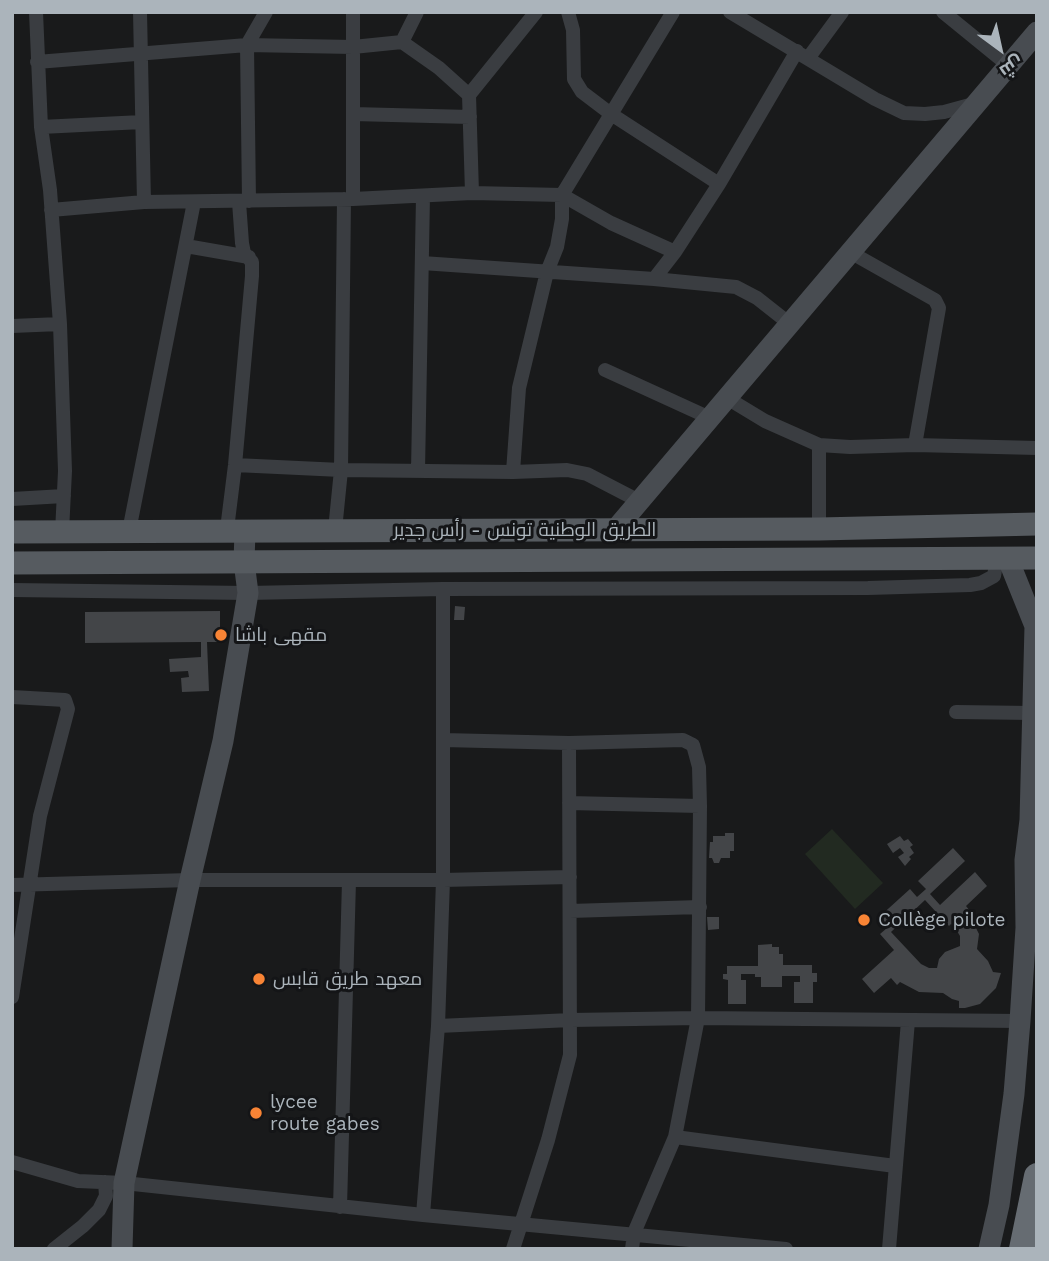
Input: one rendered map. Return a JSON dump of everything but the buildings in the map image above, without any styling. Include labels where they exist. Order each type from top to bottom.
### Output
[{"type":"highway","points":[[1022,1249],[1037,1176]]},
{"type":"main road","name":"الطريق الوطنية تونس - رأس جدير","points":[[12,532],[819,529],[1037,524]]},
{"type":"main road","name":"الطريق الوطنية تونس - رأس جدير","points":[[12,563],[1037,558]]},
{"type":"street","points":[[36,12],[41,127],[60,324],[64,496],[62,532]]},
{"type":"street","points":[[140,12],[144,202]]},
{"type":"street","points":[[121,1249],[115,1183],[223,741],[248,593],[236,530],[235,465],[252,276],[252,262],[244,253],[242,243],[247,45],[266,12]]},
{"type":"street","points":[[335,530],[341,470],[354,114],[353,12]]},
{"type":"street","points":[[402,43],[417,12]]},
{"type":"street","points":[[472,193],[470,95],[536,12]]},
{"type":"street","points":[[568,12],[573,30],[574,79],[582,92],[719,184]]},
{"type":"street","points":[[513,472],[519,388],[547,272],[557,247],[561,228],[562,195],[673,12]]},
{"type":"street","points":[[730,12],[875,99],[904,113],[944,112],[976,103]]},
{"type":"street","points":[[654,279],[676,252],[803,54],[842,12]]},
{"type":"street","points":[[943,12],[1008,65]]},
{"type":"street","points":[[615,530],[1037,32]]},
{"type":"street","points":[[37,62],[247,45],[354,47],[402,43],[439,68],[470,95]]},
{"type":"street","points":[[354,114],[470,117]]},
{"type":"street","points":[[41,127],[142,122]]},
{"type":"street","points":[[51,209],[144,202],[244,202],[472,193],[562,195],[611,223],[676,252]]},
{"type":"street","points":[[418,471],[423,196]]},
{"type":"street","points":[[129,531],[194,202]]},
{"type":"street","points":[[186,246],[249,257]]},
{"type":"street","points":[[850,252],[935,300],[939,308],[915,445]]},
{"type":"street","points":[[422,263],[736,287],[757,298],[790,324]]},
{"type":"street","points":[[12,326],[60,324]]},
{"type":"street","points":[[605,370],[710,418]]},
{"type":"street","points":[[727,398],[765,421],[819,445],[1037,449]]},
{"type":"street","points":[[819,445],[819,529]]},
{"type":"street","points":[[235,465],[341,470],[567,470],[587,474],[639,501]]},
{"type":"street","points":[[12,499],[64,496]]},
{"type":"street","points":[[12,590],[248,593],[443,589],[868,588],[981,583],[994,576],[1002,559]]},
{"type":"street","points":[[989,1249],[999,1205],[1014,1094],[1020,1021],[1031,860],[1036,622],[1002,559]]},
{"type":"street","points":[[423,1215],[438,1026],[443,880],[443,589]]},
{"type":"street","points":[[12,697],[65,700],[68,709],[40,816],[12,997]]},
{"type":"street","points":[[956,712],[1032,713]]},
{"type":"street","points":[[443,740],[569,743],[683,740],[694,745],[699,767],[700,806],[698,1018],[675,1137],[634,1233],[632,1249]]},
{"type":"street","points":[[513,1249],[548,1140],[570,1055],[569,743]]},
{"type":"street","points":[[569,803],[700,806]]},
{"type":"street","points":[[12,885],[190,880],[349,881],[570,877]]},
{"type":"street","points":[[340,1207],[349,881]]},
{"type":"street","points":[[570,911],[700,907]]},
{"type":"street","points":[[438,1026],[698,1018],[1020,1021]]},
{"type":"street","points":[[889,1249],[908,1021]]},
{"type":"street","points":[[675,1137],[895,1166]]},
{"type":"street","points":[[12,1162],[78,1181],[786,1249]]},
{"type":"street","points":[[54,1249],[99,1210],[115,1183]]},
{"type":"shaded area","points":[[832,829],[883,883],[855,909],[805,854]]},
{"type":"place","name":"مقهى باشا","points":[[221,635]]},
{"type":"place","name":"Collège pilote","points":[[864,920]]},
{"type":"place","name":"معهد طريق قابس","points":[[259,979]]},
{"type":"place","name":"lycee route gabes","points":[[256,1113]]}]
